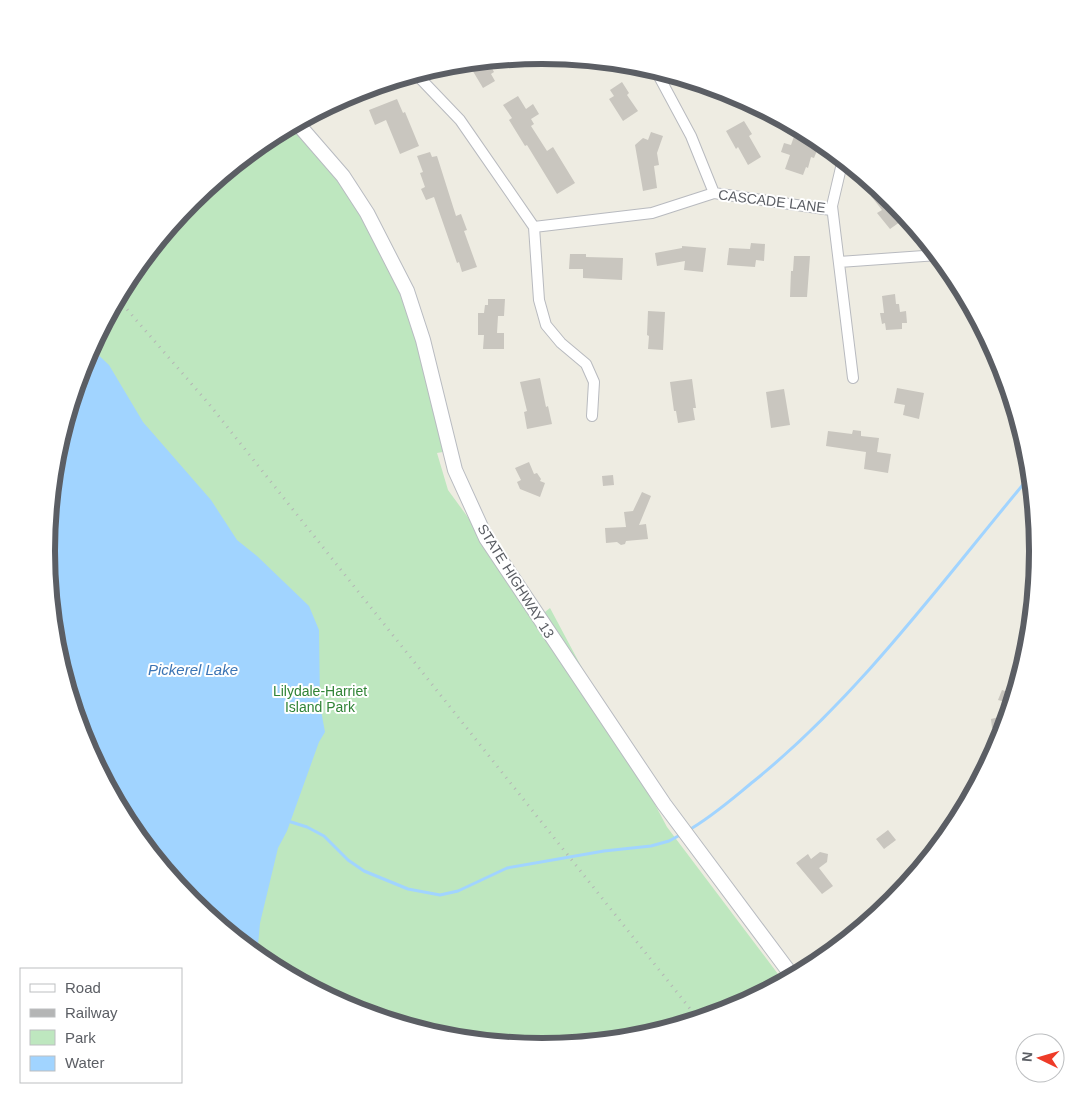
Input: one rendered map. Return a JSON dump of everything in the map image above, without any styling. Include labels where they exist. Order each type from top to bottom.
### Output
[{"type":"street","points":[[660,79],[691,136],[714,193]]},
{"type":"street","points":[[421,80],[460,120],[534,227],[539,300],[546,325],[561,343],[586,364],[594,382],[592,416]]},
{"type":"street","name":"STATE HIGHWAY 13","points":[[301,128],[343,176],[367,213],[407,291],[423,340],[455,470],[486,538],[664,804],[789,972]]},
{"type":"street","points":[[841,167],[832,206],[854,378]]},
{"type":"street","name":"CASCADE LANE","points":[[534,227],[652,213],[714,193],[831,210],[832,206]]},
{"type":"street","points":[[839,262],[929,256]]},
{"type":"green space","name":"Lilydale-Harriet Island Park","points":[[300,128],[374,223],[421,331],[454,450],[437,453],[448,490],[540,616],[550,608],[667,827],[780,977],[729,1002],[699,1013],[638,1030],[574,1038],[542,1039],[479,1035],[447,1030],[416,1022],[356,1002],[299,974],[272,957],[221,918],[176,873],[137,822],[105,767],[92,738],[72,678],[64,647],[56,583],[56,520],[59,488],[64,456],[81,395],[105,336],[120,308],[137,281],[176,230],[221,185],[272,146]]},
{"type":"water","name":"Pickerel Lake","points":[[97,354],[109,365],[143,422],[211,500],[237,540],[257,556],[309,606],[319,630],[320,705],[325,732],[319,742],[287,831],[278,848],[260,923],[258,947],[221,918],[198,896],[156,848],[120,795],[105,767],[92,738],[72,678],[64,647],[59,615],[55,552],[56,520],[64,456],[81,395]]},
{"type":"building","points":[[491,67],[494,72],[491,74],[495,81],[483,88],[472,69]]},
{"type":"building","points":[[622,82],[629,93],[627,95],[638,111],[623,121],[609,99],[614,96],[610,90]]},
{"type":"building","points":[[518,96],[526,109],[533,104],[539,114],[531,119],[534,124],[531,126],[547,151],[553,147],[575,183],[557,194],[509,120],[512,118],[503,105]]},
{"type":"building","points":[[397,99],[403,113],[405,112],[419,146],[400,154],[386,120],[375,125],[369,110]]},
{"type":"building","points":[[744,121],[752,134],[749,136],[761,157],[748,165],[726,131]]},
{"type":"building","points":[[651,132],[663,136],[657,153],[659,165],[654,166],[657,188],[643,191],[635,145],[643,138],[648,140]]},
{"type":"building","points":[[795,134],[817,149],[814,158],[811,157],[808,168],[806,167],[803,175],[785,169],[790,155],[781,152],[784,143],[791,145]]},
{"type":"building","points":[[430,152],[432,157],[437,156],[456,216],[461,214],[467,230],[464,231],[477,267],[462,272],[459,262],[457,263],[434,197],[426,200],[421,189],[425,187],[420,173],[423,172],[417,156]]},
{"type":"building","points":[[873,194],[901,221],[890,229],[877,213],[882,210],[871,196]]},
{"type":"building","points":[[751,243],[765,244],[764,261],[756,260],[755,267],[727,265],[729,248],[750,249]]},
{"type":"building","points":[[682,246],[706,248],[703,272],[684,270],[685,261],[657,266],[655,253],[682,248]]},
{"type":"building","points":[[570,254],[586,254],[586,257],[623,258],[622,280],[583,278],[583,269],[569,269]]},
{"type":"building","points":[[794,256],[810,256],[807,297],[790,297],[791,271],[793,271]]},
{"type":"building","points":[[895,294],[896,304],[899,304],[900,312],[906,311],[907,323],[902,323],[902,329],[886,330],[885,323],[882,324],[880,313],[884,313],[882,296]]},
{"type":"building","points":[[488,299],[505,299],[504,316],[498,316],[497,333],[504,333],[504,349],[483,349],[484,335],[478,335],[478,313],[484,313],[485,305],[488,305]]},
{"type":"building","points":[[648,311],[665,312],[663,350],[648,349]]},
{"type":"building","points":[[540,378],[546,407],[548,406],[552,424],[527,429],[524,412],[527,411],[520,382]]},
{"type":"building","points":[[692,379],[696,408],[693,408],[695,420],[678,423],[676,411],[674,411],[670,382]]},
{"type":"building","points":[[897,388],[924,393],[919,419],[903,415],[905,405],[894,403]]},
{"type":"building","points":[[784,389],[790,425],[771,428],[766,392]]},
{"type":"building","points":[[853,430],[861,431],[861,436],[879,438],[877,452],[891,454],[888,473],[864,469],[866,452],[826,446],[828,431],[852,434]]},
{"type":"building","points":[[529,462],[534,474],[537,473],[541,479],[540,481],[545,483],[540,497],[520,489],[517,482],[521,480],[515,468]]},
{"type":"building","points":[[613,475],[614,485],[603,486],[602,476]]},
{"type":"building","points":[[642,492],[651,496],[639,525],[646,524],[648,539],[626,541],[625,544],[621,545],[617,542],[606,543],[605,528],[626,527],[624,512],[633,511]]},
{"type":"building","points":[[1010,689],[997,727],[992,728],[991,719],[999,717],[1005,702],[998,700],[1002,690],[1008,692]]},
{"type":"building","points":[[888,830],[896,840],[884,849],[876,839]]},
{"type":"building","points":[[820,852],[828,854],[827,862],[819,868],[833,886],[822,894],[796,863],[808,854],[811,859]]},
{"type":"waterway","points":[[687,831],[714,814],[754,781],[830,711],[900,635],[1025,482]]},
{"type":"waterway","points":[[291,822],[307,827],[324,836],[348,860],[364,871],[408,889],[440,895],[458,891],[507,868],[604,851],[651,846],[669,841],[682,834]]},
{"type":"railway","points":[[122,304],[209,404],[695,1014]]}]
